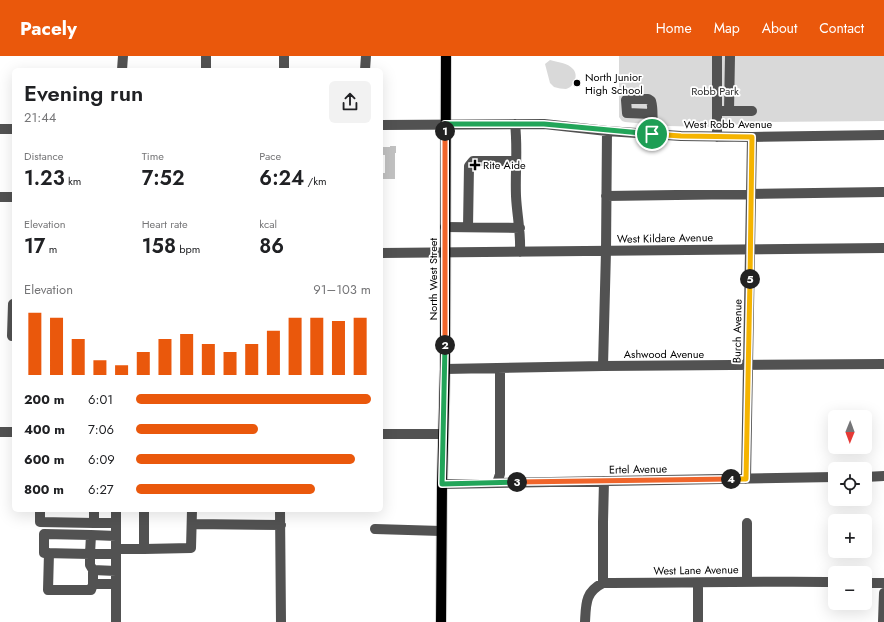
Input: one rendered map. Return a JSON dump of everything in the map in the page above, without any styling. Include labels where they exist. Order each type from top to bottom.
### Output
[{"type":"main road","name":"North West Street","points":[[441,622],[441,531],[445,369],[446,56]]},
{"type":"street","points":[[122,56],[122,68]]},
{"type":"street","points":[[206,56],[206,68]]},
{"type":"street","points":[[284,56],[284,68]]},
{"type":"street","points":[[365,68],[366,56]]},
{"type":"street","points":[[717,56],[717,136]]},
{"type":"street","points":[[729,111],[730,56]]},
{"type":"street","points":[[717,111],[752,111]]},
{"type":"street","points":[[652,114],[652,134]]},
{"type":"street","points":[[515,124],[516,197],[521,237],[520,252]]},
{"type":"street","name":"West Robb Avenue","points":[[383,125],[544,124],[652,134],[752,137],[884,135]]},
{"type":"street","points":[[0,129],[12,129]]},
{"type":"street","points":[[603,366],[607,131]]},
{"type":"street","name":"Burch Avenue","points":[[746,479],[752,137]]},
{"type":"street","points":[[468,227],[469,166],[471,163],[473,161],[516,161]]},
{"type":"street","points":[[606,196],[884,192]]},
{"type":"street","points":[[0,197],[12,197]]},
{"type":"street","points":[[446,227],[520,228]]},
{"type":"street","name":"West Kildare Avenue","points":[[383,253],[750,248],[884,248]]},
{"type":"street","name":"Ashwood Avenue","points":[[445,369],[603,366],[884,364]]},
{"type":"street","points":[[497,483],[500,474],[500,368]]},
{"type":"street","points":[[0,432],[12,432]]},
{"type":"street","points":[[383,434],[443,434]]},
{"type":"street","points":[[872,477],[884,476]]},
{"type":"street","name":"Ertel Avenue","points":[[442,484],[828,477]]},
{"type":"street","points":[[585,622],[589,595],[594,589],[603,583],[604,481]]},
{"type":"street","points":[[40,512],[40,522],[116,523]]},
{"type":"street","points":[[94,512],[94,523]]},
{"type":"street","points":[[116,512],[116,622]]},
{"type":"street","points":[[144,512],[144,549]]},
{"type":"street","points":[[116,536],[44,534],[44,553],[90,554],[144,549],[191,548],[192,512]]},
{"type":"street","points":[[280,512],[282,622]]},
{"type":"street","points":[[747,523],[747,581]]},
{"type":"street","points":[[192,524],[281,525]]},
{"type":"street","points":[[375,529],[441,531]]},
{"type":"street","points":[[49,553],[48,590],[91,590],[93,584],[93,570],[90,565],[91,535]]},
{"type":"street","points":[[93,570],[116,571]]},
{"type":"street","name":"West Lane Avenue","points":[[603,583],[698,583],[747,581],[828,582]]},
{"type":"street","points":[[698,583],[698,622]]},
{"type":"street","points":[[872,583],[884,583]]},
{"type":"street","points":[[93,584],[116,584]]},
{"type":"street","points":[[883,622],[884,593]]},
{"type":"green space","name":"Robb Park","points":[[619,56],[884,56],[884,121],[763,122],[712,127],[668,126],[625,122],[619,117]]},
{"type":"green space","points":[[550,60],[568,65],[573,69],[576,77],[569,88],[564,89],[554,87],[550,83],[545,64]]},
{"type":"building","points":[[396,146],[395,179],[383,179],[383,173],[385,173],[385,155],[383,155],[383,147]]},
{"type":"place","name":"North Junior High School","points":[[577,83]]},
{"type":"place","name":"Rite Aide","points":[[475,165]]},
{"type":"route","points":[[445,124],[544,124],[652,134],[752,137],[746,479],[442,484],[446,253],[445,124]]}]
